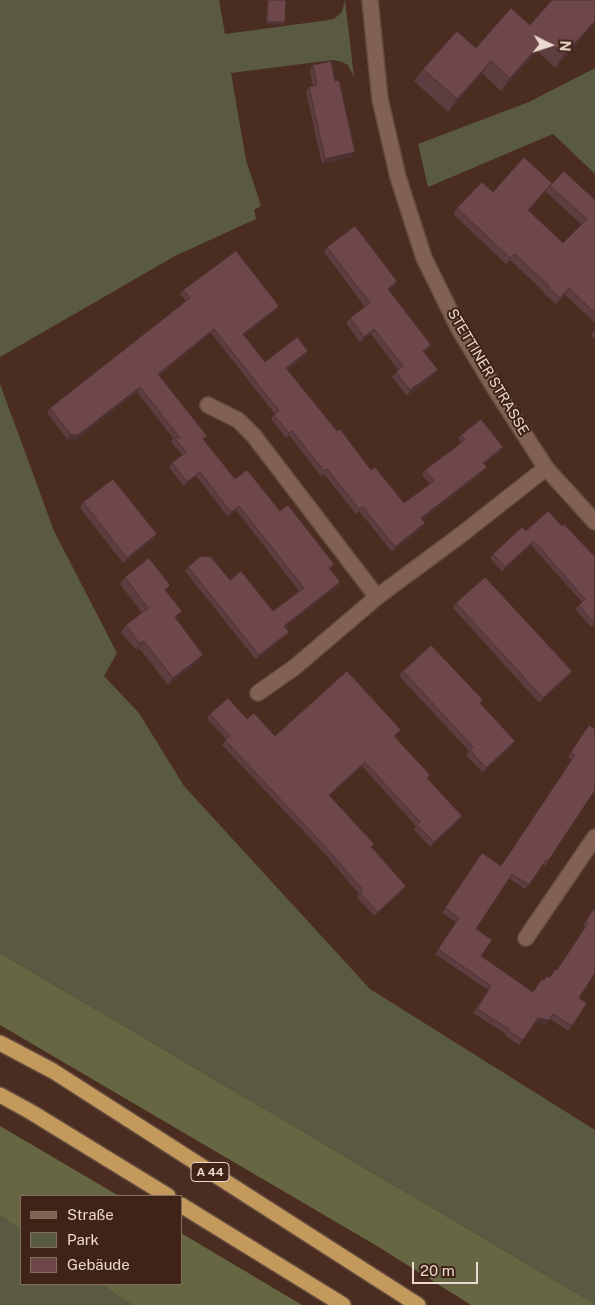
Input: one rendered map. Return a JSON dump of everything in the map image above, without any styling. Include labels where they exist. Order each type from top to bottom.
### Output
[{"type":"highway","name":"A 44","points":[[0,1043],[53,1071],[418,1305]]},
{"type":"highway","points":[[0,1095],[166,1195]]},
{"type":"highway","points":[[182,1206],[343,1305]]},
{"type":"street","name":"STETTINER STRASSE","points":[[370,0],[380,99],[398,177],[424,258],[459,329],[546,468],[595,522]]},
{"type":"street","points":[[208,404],[238,420],[254,436],[377,597]]},
{"type":"street","points":[[258,693],[294,667],[377,597],[546,468]]},
{"type":"street","points":[[526,938],[595,837]]},
{"type":"green space","points":[[0,0],[219,0],[225,34],[334,19],[342,12],[345,0],[354,77],[348,65],[333,60],[231,73],[246,160],[261,206],[254,210],[256,219],[175,256],[0,357]]},
{"type":"green space","points":[[595,68],[595,174],[553,134],[428,187],[418,144],[529,102]]},
{"type":"green space","points":[[0,384],[54,531],[117,653],[104,676],[139,713],[184,786],[370,989],[595,1130],[595,1304],[0,953]]},
{"type":"green space","points":[[0,1215],[20,1229],[20,1285],[102,1285],[132,1305],[0,1305]]},
{"type":"shaded area","points":[[0,953],[595,1305],[471,1305],[377,1246],[0,1025]]},
{"type":"shaded area","points":[[0,1126],[117,1195],[20,1195],[20,1229],[0,1215]]},
{"type":"shaded area","points":[[182,1234],[302,1305],[132,1305],[102,1285],[182,1285]]},
{"type":"building","points":[[268,0],[286,0],[285,22],[267,22]]},
{"type":"building","points":[[552,0],[595,0],[595,21],[564,55],[545,39],[510,78],[491,61],[457,99],[423,69],[457,31],[476,48],[511,8],[530,25]]},
{"type":"building","points":[[331,61],[335,81],[339,80],[355,152],[325,159],[309,87],[317,85],[313,65]]},
{"type":"building","points":[[524,157],[552,183],[528,210],[563,243],[587,219],[550,186],[564,171],[595,200],[595,313],[569,288],[560,298],[515,254],[510,258],[457,208],[482,182],[493,192]]},
{"type":"building","points":[[355,226],[397,281],[388,289],[431,345],[423,351],[438,370],[410,390],[396,372],[403,366],[374,329],[364,337],[350,318],[370,303],[327,247]]},
{"type":"building","points":[[236,251],[279,306],[243,334],[265,362],[297,337],[308,351],[286,368],[337,431],[340,429],[371,470],[375,467],[404,503],[434,481],[425,470],[465,440],[461,435],[481,419],[503,447],[483,463],[487,467],[421,518],[425,523],[395,547],[363,507],[359,509],[327,469],[324,471],[292,431],[289,433],[274,415],[279,411],[214,329],[158,374],[207,436],[203,439],[235,479],[247,470],[280,511],[288,505],[334,564],[329,568],[340,582],[284,626],[289,632],[259,655],[188,567],[201,556],[211,557],[230,580],[241,571],[273,611],[304,588],[239,506],[231,512],[200,472],[187,482],[172,463],[186,452],[174,437],[180,438],[140,387],[78,435],[70,434],[50,408],[190,298],[183,290]]},
{"type":"building","points":[[113,479],[157,534],[127,558],[83,502]]},
{"type":"building","points":[[548,511],[562,526],[564,524],[595,557],[594,623],[579,605],[585,599],[534,541],[505,567],[493,554],[522,527],[526,531]]},
{"type":"building","points":[[149,558],[170,585],[165,590],[182,611],[175,617],[203,655],[173,678],[144,641],[140,644],[126,625],[148,608],[125,577]]},
{"type":"building","points":[[485,577],[572,671],[543,698],[456,603]]},
{"type":"building","points":[[431,645],[483,700],[480,703],[515,741],[486,768],[470,750],[473,747],[403,671]]},
{"type":"building","points":[[347,671],[401,730],[394,736],[430,775],[427,778],[462,816],[434,842],[417,825],[420,822],[365,762],[329,795],[374,844],[371,847],[406,886],[378,912],[360,893],[363,890],[330,852],[225,740],[230,736],[210,714],[228,698],[247,719],[254,713],[275,736]]},
{"type":"building","points":[[589,725],[595,729],[595,790],[548,861],[546,860],[529,885],[512,874],[476,929],[492,940],[481,956],[533,992],[542,979],[544,980],[547,976],[549,978],[557,970],[588,923],[586,921],[595,907],[595,973],[579,998],[587,1003],[572,1026],[553,1014],[549,1020],[538,1018],[523,1040],[477,1009],[491,986],[438,949],[459,918],[445,908],[482,853],[501,866],[575,755],[571,752]]}]
